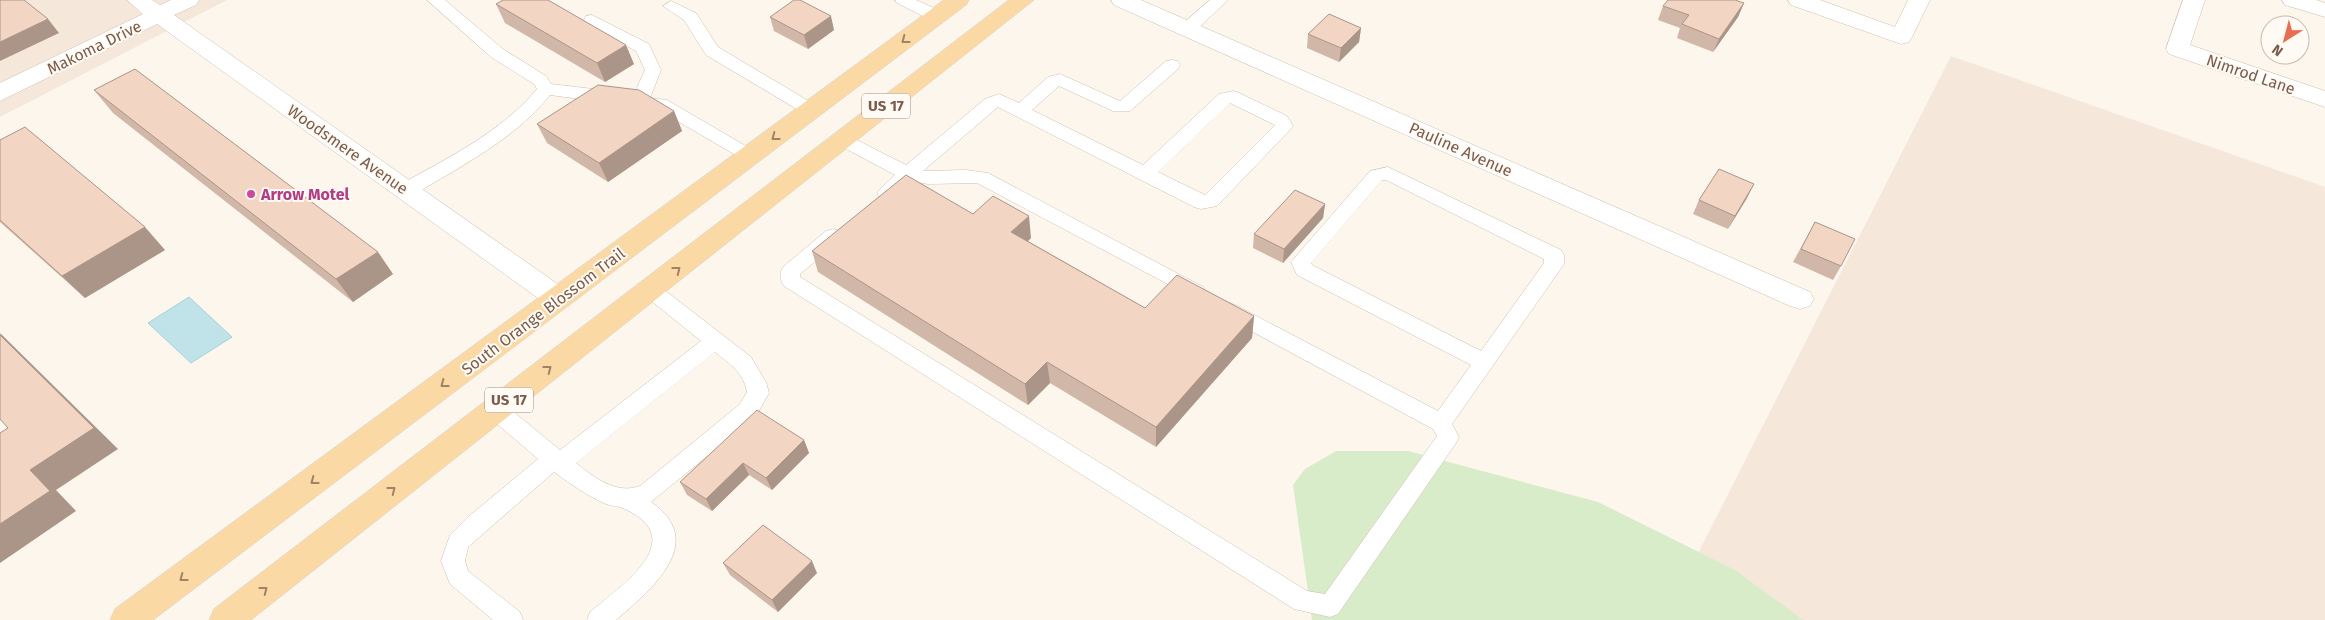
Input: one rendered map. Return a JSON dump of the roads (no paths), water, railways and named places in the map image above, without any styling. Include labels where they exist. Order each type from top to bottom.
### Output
[{"type":"main road","name":"South Orange Blossom Trail","points":[[127,620],[958,0]]},
{"type":"main road","points":[[980,33],[994,10],[996,0]]},
{"type":"main road","name":"US 17","points":[[226,620],[1023,0]]},
{"type":"street","name":"Woodsmere Avenue","points":[[138,0],[559,299]]},
{"type":"street","name":"Makoma Drive","points":[[0,93],[188,0]]},
{"type":"street","name":"Pauline Avenue","points":[[1122,0],[1800,299]]},
{"type":"street","points":[[1799,0],[1901,37],[1919,0]]},
{"type":"street","name":"Nimrod Lane","points":[[2194,0],[2177,49],[2325,99]]},
{"type":"street","points":[[2293,0],[2325,10]]},
{"type":"lane","points":[[435,0],[497,53],[540,80],[546,89],[661,104],[750,156]]},
{"type":"lane","points":[[904,0],[937,16]]},
{"type":"lane","points":[[1188,29],[1220,0]]},
{"type":"lane","points":[[671,6],[690,17],[712,51],[811,110]]},
{"type":"lane","points":[[592,20],[643,48],[653,70],[640,101]]},
{"type":"lane","points":[[1020,111],[1054,81],[1060,80],[1118,107],[1124,107],[1172,65]]},
{"type":"lane","points":[[406,190],[454,162],[508,125],[539,99],[546,89]]},
{"type":"lane","points":[[872,204],[991,103],[999,100],[1020,111],[1145,174],[1201,202],[1210,201],[1284,126],[1280,120],[1233,97],[1225,98],[1145,174]]},
{"type":"lane","points":[[843,140],[910,172],[932,178],[969,174],[982,178],[1442,423],[1448,437],[1330,606],[1302,601],[791,281],[790,272],[850,222]]},
{"type":"lane","points":[[1442,423],[1485,363],[1554,264],[1554,256],[1388,173],[1376,175],[1301,262],[1304,270],[1485,363]]},
{"type":"lane","points":[[496,410],[588,485],[612,497],[629,499],[648,493],[748,410],[758,393],[756,382],[744,363],[650,290]]},
{"type":"lane","points":[[511,620],[458,577],[453,561],[458,542],[558,460],[715,341]]},
{"type":"lane","points":[[599,620],[655,569],[664,552],[665,536],[658,521],[629,499]]},
{"type":"water","points":[[189,297],[232,337],[191,363],[148,323]]},
{"type":"place","name":"Arrow Motel","points":[[251,194]]}]
